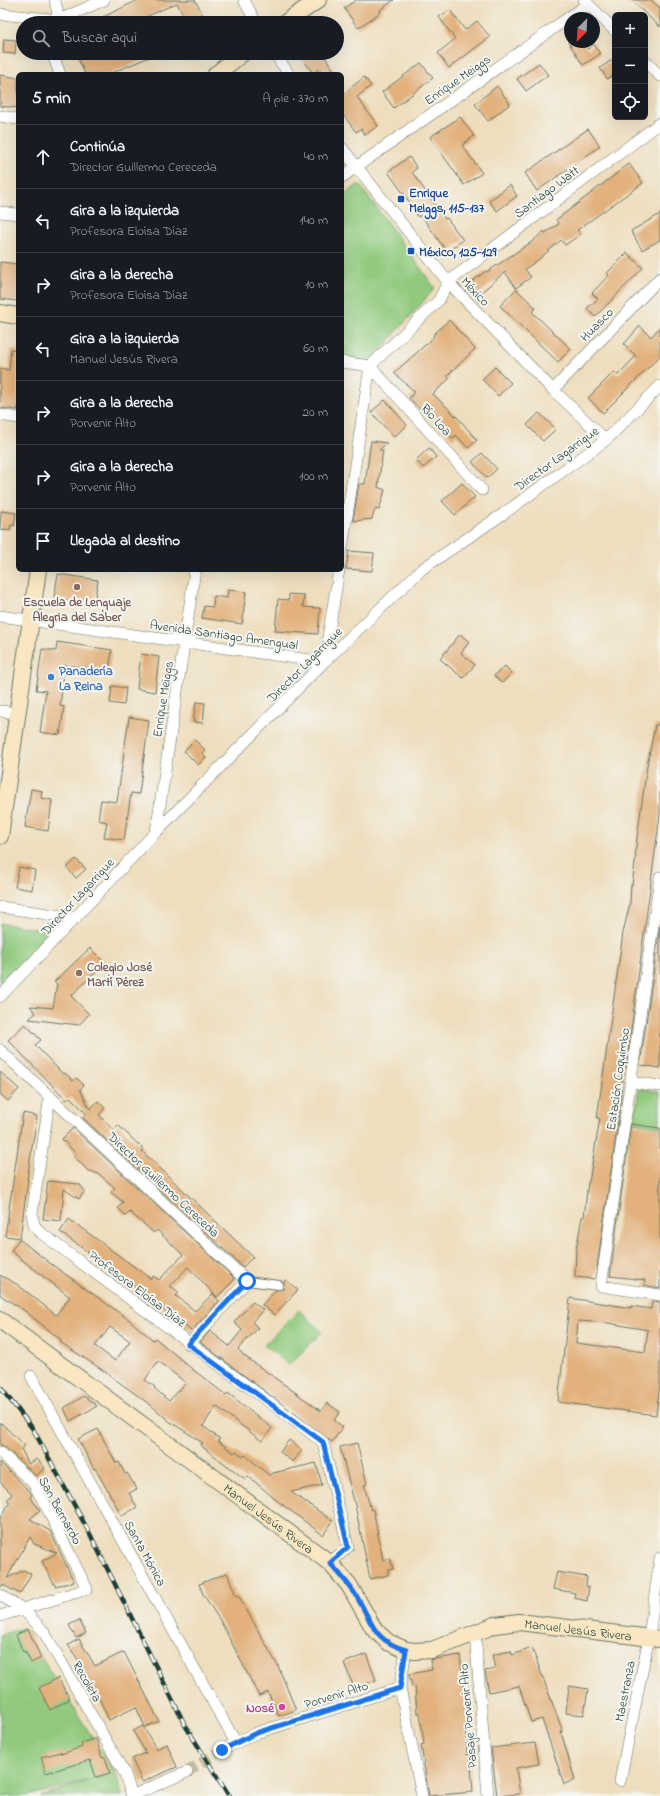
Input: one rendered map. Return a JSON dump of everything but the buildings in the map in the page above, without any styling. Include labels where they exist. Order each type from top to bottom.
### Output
[{"type":"main road","points":[[295,16],[318,0]]},
{"type":"main road","points":[[219,72],[235,60]]},
{"type":"main road","points":[[0,313],[16,316]]},
{"type":"main road","points":[[0,836],[38,572]]},
{"type":"main road","name":"Manuel Jesús Rivera","points":[[0,1320],[330,1563],[349,1585],[374,1629],[388,1642],[406,1650],[432,1650],[495,1625],[519,1622],[654,1638]]},
{"type":"street","points":[[55,0],[58,16]]},
{"type":"street","points":[[68,16],[104,0]]},
{"type":"street","points":[[244,0],[252,16]]},
{"type":"street","points":[[586,2],[612,28]]},
{"type":"street","name":"Enrique Meiggs","points":[[344,176],[586,2]]},
{"type":"street","points":[[0,14],[16,17]]},
{"type":"street","points":[[55,60],[59,72]]},
{"type":"street","points":[[279,60],[288,72]]},
{"type":"street","points":[[648,64],[660,76]]},
{"type":"street","points":[[0,116],[16,118]]},
{"type":"street","name":"Santiago Watt","points":[[448,282],[660,123]]},
{"type":"street","name":"México","points":[[344,151],[448,282],[553,390],[606,440]]},
{"type":"street","points":[[0,212],[16,214]]},
{"type":"street","name":"Huasco","points":[[553,390],[660,278]]},
{"type":"street","points":[[344,536],[370,366],[439,300],[448,282]]},
{"type":"street","points":[[344,362],[370,366]]},
{"type":"street","name":"Río Loa","points":[[370,366],[482,490]]},
{"type":"street","name":"Director Lagarrigue","points":[[0,997],[156,832],[324,662],[422,569],[503,514],[606,440],[660,386]]},
{"type":"street","points":[[0,415],[16,418]]},
{"type":"street","name":"Enrique Meiggs","points":[[156,832],[195,572]]},
{"type":"street","points":[[324,662],[339,572]]},
{"type":"street","name":"Avenida Santiago Amengual","points":[[0,616],[324,662]]},
{"type":"street","points":[[0,711],[18,713]]},
{"type":"street","name":"Estación Coquimbo","points":[[660,877],[601,1286],[660,1295]]},
{"type":"street","points":[[0,907],[76,918]]},
{"type":"street","name":"Director Guillermo Cereceda","points":[[0,1050],[247,1281]]},
{"type":"street","points":[[631,1082],[660,1086]]},
{"type":"street","name":"Profesora Eloísa Díaz","points":[[50,1096],[32,1214],[34,1225],[41,1233],[188,1344],[323,1442],[348,1547],[330,1563]]},
{"type":"street","points":[[188,1344],[247,1281],[279,1285]]},
{"type":"street","name":"Santa Mónica","points":[[31,1376],[236,1743]]},
{"type":"street","name":"San Bernardo","points":[[0,1452],[33,1483],[87,1589],[23,1609]]},
{"type":"street","name":"Maestranza","points":[[620,1781],[654,1638],[660,1558]]},
{"type":"street","name":"Recoleta","points":[[0,1595],[23,1609],[44,1632],[125,1774],[131,1796]]},
{"type":"street","points":[[0,1616],[23,1609]]},
{"type":"street","name":"Pasaje Porvenir Alto","points":[[475,1633],[488,1796]]},
{"type":"street","points":[[406,1650],[400,1688],[422,1796]]},
{"type":"street","name":"Porvenir Alto","points":[[222,1750],[256,1733],[400,1688]]},
{"type":"street","points":[[131,1796],[187,1772]]},
{"type":"green space","points":[[359,184],[435,288],[369,363],[344,359],[344,195]]},
{"type":"green space","points":[[0,923],[54,932],[0,988]]},
{"type":"green space","points":[[639,1088],[660,1092],[660,1127],[634,1122]]},
{"type":"green space","points":[[299,1310],[322,1332],[289,1365],[264,1345]]},
{"type":"green space","points":[[22,1628],[116,1774],[122,1796],[41,1796],[102,1777],[27,1796],[0,1796],[0,1635]]},
{"type":"tunnel","points":[[187,1772],[222,1750]]},
{"type":"railway","points":[[0,1387],[33,1429],[90,1534],[185,1725],[229,1796]]},
{"type":"place","name":"Enrique Meiggs, 115-137","points":[[401,199]]},
{"type":"place","name":"México, 125-129","points":[[411,251]]},
{"type":"place","name":"Escuela de Lenguaje Alegria del Saber","points":[[77,587]]},
{"type":"place","name":"Panadería La Reina","points":[[51,677]]},
{"type":"place","name":"Colegio José Martí Pérez","points":[[79,973]]},
{"type":"place","name":"Nosé","points":[[282,1707]]},
{"type":"route","points":[[222,1750],[256,1733],[400,1688],[406,1650],[397,1647],[380,1636],[368,1621],[363,1608],[349,1585],[330,1563],[348,1547],[323,1442],[188,1344],[247,1281]]}]
